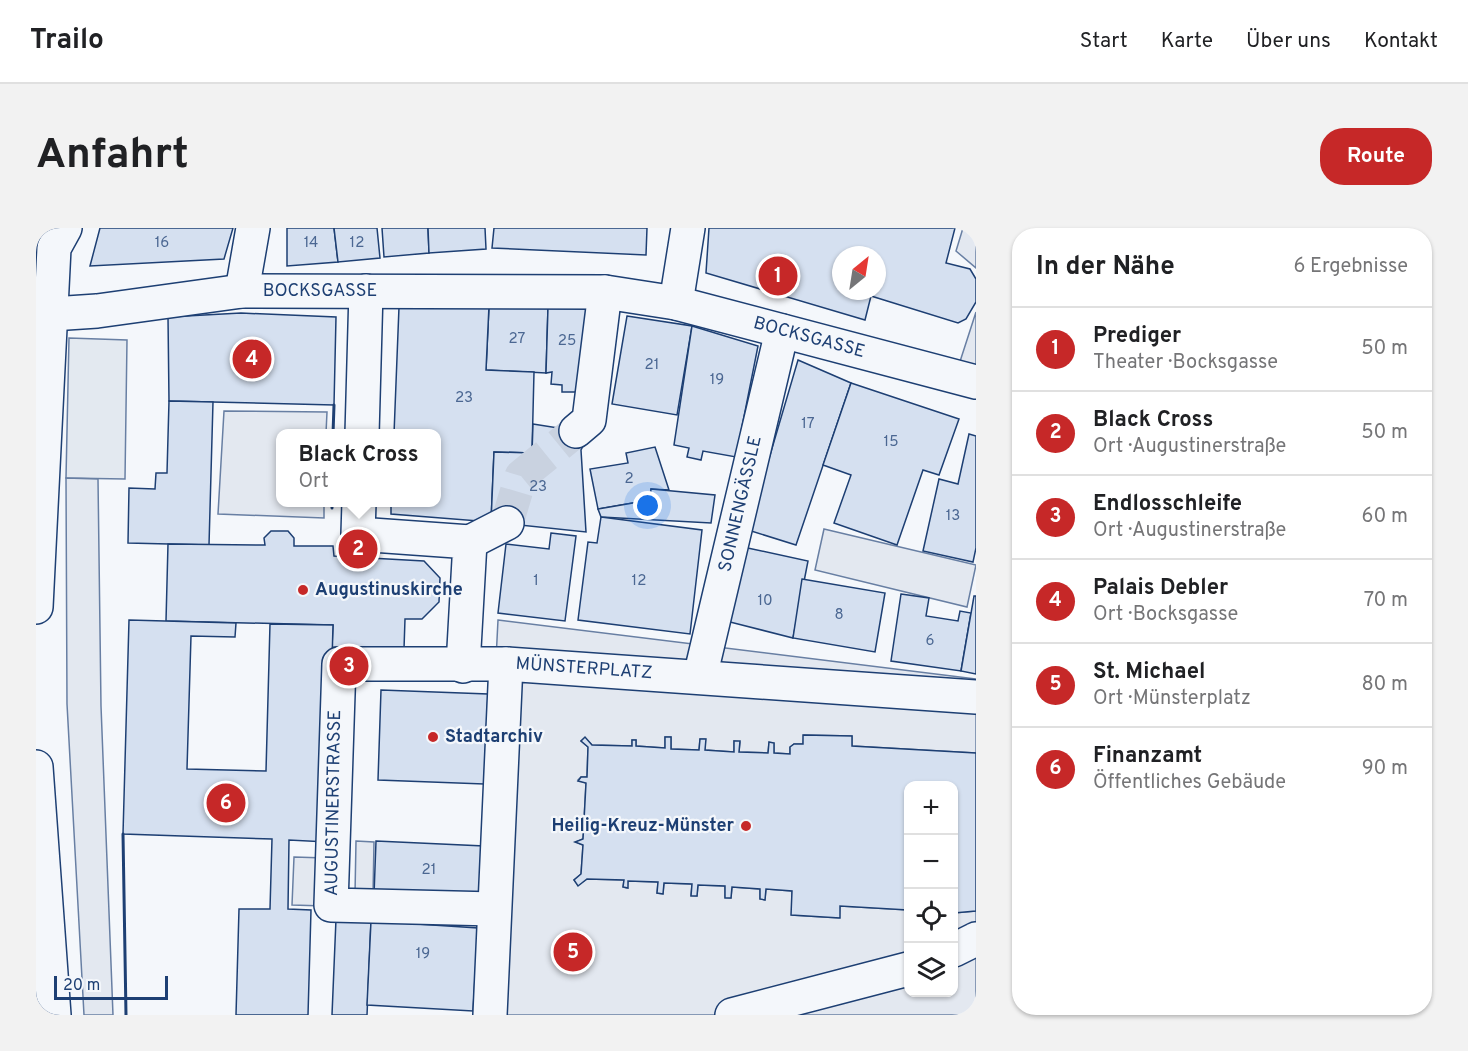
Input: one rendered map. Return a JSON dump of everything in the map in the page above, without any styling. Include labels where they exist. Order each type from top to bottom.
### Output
[{"type":"street","points":[[36,607],[43,315],[54,248],[66,228]]},
{"type":"street","points":[[242,291],[253,228]]},
{"type":"street","points":[[676,303],[688,228]]},
{"type":"street","name":"BOCKSGASSE","points":[[43,315],[242,291],[605,292],[676,303],[976,382]]},
{"type":"street","points":[[362,429],[366,291]]},
{"type":"street","points":[[576,431],[589,420],[605,292]]},
{"type":"street","name":"SONNENGÄSSLE","points":[[700,677],[782,331]]},
{"type":"street","points":[[359,507],[358,534],[470,542],[507,524]]},
{"type":"street","points":[[463,666],[470,542]]},
{"type":"street","name":"AUGUSTINERSTRASSE","points":[[494,909],[331,905],[339,663],[463,666],[506,664]]},
{"type":"street","name":"MÜNSTERPLATZ","points":[[490,1015],[506,664],[976,697]]},
{"type":"street","points":[[36,768],[43,980],[54,1015]]},
{"type":"street","points":[[958,948],[976,939]]},
{"type":"street","points":[[732,1015],[904,970]]},
{"type":"shaded area","points":[[963,228],[976,228],[976,268],[956,251]]},
{"type":"shaded area","points":[[976,312],[976,382],[955,377]]},
{"type":"shaded area","points":[[69,338],[127,340],[125,479],[66,478]]},
{"type":"shaded area","points":[[224,411],[327,412],[326,429],[276,429],[276,507],[324,507],[324,518],[218,514]]},
{"type":"shaded area","points":[[66,478],[98,479],[101,706],[113,1015],[84,1015],[67,704]]},
{"type":"shaded area","points":[[824,529],[976,565],[967,607],[815,570]]},
{"type":"shaded area","points":[[498,620],[976,679],[976,753],[852,746],[852,736],[804,735],[803,744],[794,744],[790,747],[790,754],[774,753],[774,743],[769,743],[768,753],[739,752],[740,742],[734,741],[734,752],[705,750],[705,739],[700,739],[699,750],[671,749],[671,737],[665,737],[665,748],[636,746],[636,740],[632,740],[632,746],[592,745],[585,738],[581,741],[588,747],[587,777],[581,777],[578,780],[586,783],[583,839],[576,842],[583,845],[581,874],[574,880],[578,885],[587,879],[624,880],[623,887],[627,888],[628,881],[658,882],[657,893],[663,894],[664,883],[692,884],[691,895],[697,896],[698,885],[725,886],[725,897],[731,898],[732,887],[760,889],[760,899],[765,899],[766,889],[792,891],[792,915],[839,918],[840,906],[904,910],[904,997],[958,997],[958,913],[976,911],[976,1015],[478,1015]]},
{"type":"shaded area","points":[[356,841],[374,842],[373,894],[355,894]]},
{"type":"shaded area","points":[[294,857],[325,858],[324,906],[292,905]]},
{"type":"building","points":[[100,228],[233,228],[224,259],[90,266]]},
{"type":"building","points":[[287,228],[334,228],[338,262],[287,266]]},
{"type":"building","points":[[334,228],[377,228],[380,258],[338,262]]},
{"type":"building","points":[[382,228],[428,228],[429,253],[384,257]]},
{"type":"building","points":[[428,228],[485,228],[486,249],[429,253]]},
{"type":"building","points":[[494,228],[647,228],[646,255],[492,248]]},
{"type":"building","points":[[709,228],[955,228],[946,263],[970,269],[976,279],[976,302],[966,319],[958,323],[884,300],[886,300],[886,246],[832,246],[832,300],[870,300],[865,320],[706,273]]},
{"type":"building","points":[[489,306],[548,307],[546,373],[486,370]]},
{"type":"building","points":[[489,306],[486,370],[534,372],[532,453],[494,452],[491,522],[391,514],[391,507],[441,507],[441,429],[394,429],[399,307]]},
{"type":"building","points":[[548,307],[589,309],[586,392],[562,392],[562,385],[551,384],[552,372],[546,373]]},
{"type":"building","points":[[241,313],[336,317],[334,405],[169,401],[168,317]]},
{"type":"building","points":[[627,316],[692,326],[677,415],[612,404]]},
{"type":"building","points":[[692,326],[758,346],[736,457],[703,451],[701,460],[687,457],[689,448],[674,445]]},
{"type":"building","points":[[798,360],[851,383],[796,545],[748,530]]},
{"type":"building","points":[[851,383],[959,419],[939,475],[923,470],[897,545],[834,523],[851,475],[823,465]]},
{"type":"building","points":[[169,401],[213,402],[209,545],[128,543],[129,488],[155,489],[156,473],[167,473]]},
{"type":"building","points":[[533,424],[590,433],[581,450],[586,532],[491,522],[494,452],[532,453]]},
{"type":"building","points":[[969,434],[976,436],[976,548],[973,562],[923,551],[939,479],[958,484]]},
{"type":"building","points":[[655,447],[669,490],[651,489],[650,500],[598,509],[590,469],[628,463],[626,453]]},
{"type":"building","points":[[651,489],[715,495],[711,523],[601,517],[598,509],[650,500]]},
{"type":"building","points":[[601,517],[702,530],[690,634],[578,620],[588,542],[597,543]]},
{"type":"building","name":"Augustinuskirche","points":[[271,531],[288,531],[294,538],[294,546],[333,546],[334,556],[424,561],[440,578],[439,602],[422,619],[405,619],[404,649],[332,647],[333,625],[166,621],[168,544],[265,545],[264,538]]},
{"type":"building","points":[[551,533],[576,536],[565,621],[498,613],[506,544],[549,549]]},
{"type":"building","points":[[743,547],[808,561],[793,638],[726,621]]},
{"type":"building","points":[[802,579],[885,593],[875,652],[793,638]]},
{"type":"building","points":[[901,594],[929,598],[926,616],[958,621],[960,611],[971,613],[961,671],[891,661]]},
{"type":"building","points":[[974,596],[976,596],[976,674],[961,671]]},
{"type":"building","points":[[129,620],[236,623],[235,637],[191,636],[187,769],[266,771],[270,624],[333,625],[327,842],[289,840],[288,909],[311,910],[308,1015],[236,1015],[239,909],[270,909],[272,839],[123,834]]},
{"type":"building","name":"Stadtarchiv","points":[[381,690],[488,694],[484,784],[378,780]]},
{"type":"building","name":"Heilig-Kreuz-Münster","points":[[803,735],[852,736],[852,746],[976,753],[976,911],[958,913],[958,781],[904,781],[904,910],[840,906],[840,918],[791,915],[792,891],[766,889],[765,900],[760,899],[760,889],[732,887],[731,898],[725,898],[725,886],[698,885],[697,896],[691,896],[692,884],[664,883],[663,894],[657,893],[658,882],[628,881],[628,888],[623,887],[624,880],[587,879],[578,886],[574,880],[581,874],[583,845],[575,842],[583,839],[586,783],[578,781],[581,777],[587,777],[588,747],[581,741],[585,737],[592,745],[632,746],[632,740],[636,740],[636,746],[665,748],[665,737],[671,737],[671,749],[699,750],[700,739],[706,739],[705,750],[734,752],[734,741],[740,741],[739,752],[768,753],[769,742],[774,743],[774,753],[790,754],[790,747],[794,744],[803,744]]},
{"type":"building","points":[[376,841],[484,846],[482,899],[374,895]]},
{"type":"building","points":[[336,919],[371,921],[367,1015],[332,1015]]},
{"type":"building","points":[[371,921],[478,928],[473,1011],[367,1005]]},
{"type":"tunnel","points":[[507,523],[521,476],[576,431]]},
{"type":"wall","points":[[333,429],[334,405]]},
{"type":"wall","points":[[123,834],[126,1015]]},
{"type":"place","name":"Prediger","points":[[778,276]]},
{"type":"place","name":"Palais Debler","points":[[252,359]]},
{"type":"place","name":"Black Cross","points":[[358,549]]},
{"type":"place","name":"Augustinuskirche","points":[[303,590]]},
{"type":"place","name":"Endlosschleife","points":[[349,666]]},
{"type":"place","name":"Stadtarchiv","points":[[433,737]]},
{"type":"place","name":"Finanzamt","points":[[226,803]]},
{"type":"place","name":"Heilig-Kreuz-Münster","points":[[746,826]]},
{"type":"place","name":"St. Michael","points":[[573,952]]}]
